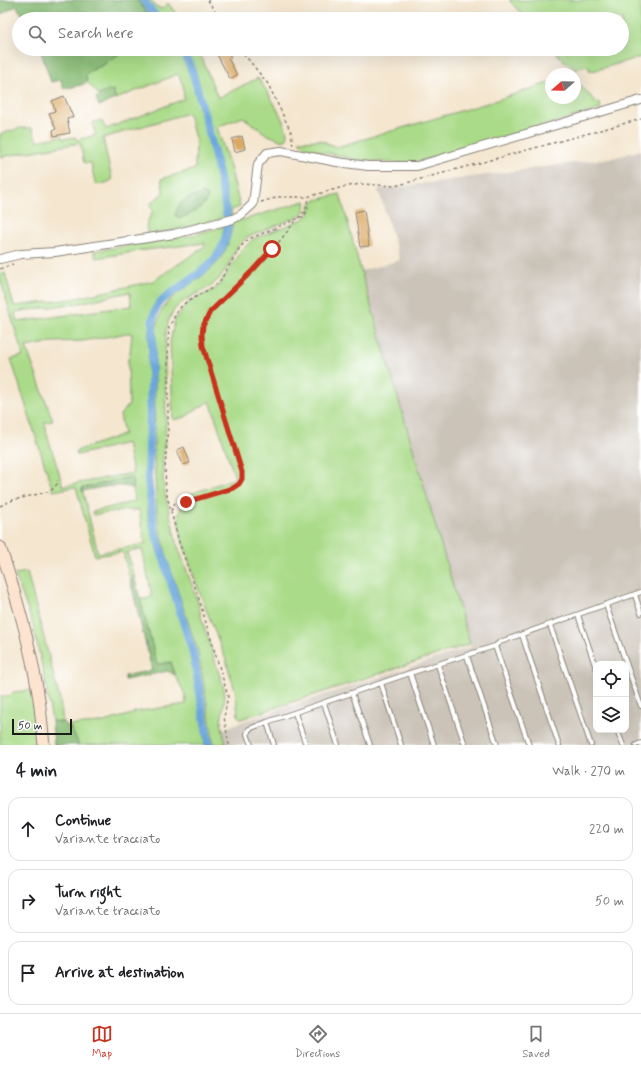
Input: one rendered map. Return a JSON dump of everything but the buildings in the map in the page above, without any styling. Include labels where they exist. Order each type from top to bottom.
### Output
[{"type":"main road","points":[[0,547],[10,577],[27,642],[38,694],[44,745]]},
{"type":"street","points":[[0,259],[21,254],[71,250],[174,234],[233,219],[242,214],[253,204],[258,164],[266,153],[280,151],[368,166],[417,166],[641,100]]},
{"type":"lane","points":[[251,745],[247,734],[249,729],[381,683],[467,656],[495,646],[500,642],[641,592]]},
{"type":"lane","points":[[635,595],[641,613]]},
{"type":"lane","points":[[606,605],[641,706]]},
{"type":"lane","points":[[578,615],[594,661]]},
{"type":"lane","points":[[550,625],[591,745]]},
{"type":"lane","points":[[522,635],[559,745]]},
{"type":"lane","points":[[495,646],[529,745]]},
{"type":"lane","points":[[467,656],[497,745]]},
{"type":"lane","points":[[438,665],[465,745]]},
{"type":"lane","points":[[410,674],[434,745]]},
{"type":"lane","points":[[381,683],[401,745]]},
{"type":"lane","points":[[352,693],[370,745]]},
{"type":"lane","points":[[324,703],[338,745]]},
{"type":"lane","points":[[295,713],[306,745]]},
{"type":"lane","points":[[267,722],[274,745]]},
{"type":"lane","points":[[619,733],[623,745]]},
{"type":"lane","points":[[636,745],[641,743]]},
{"type":"path","points":[[208,0],[215,12]]},
{"type":"path","points":[[246,56],[268,84],[291,132],[294,154]]},
{"type":"path","points":[[253,204],[279,197],[307,197],[343,187],[361,184],[395,186],[641,119]]},
{"type":"path","points":[[229,745],[224,717],[228,696],[198,596],[179,542],[166,492],[165,468],[168,429],[169,327],[178,310],[185,303],[213,287],[220,281],[240,246],[270,229],[304,216],[308,209],[307,197]]},
{"type":"path","points":[[171,511],[175,503],[186,502],[233,488],[239,484],[242,479],[242,472],[203,346],[203,326],[210,312],[252,271],[287,233],[296,220]]},
{"type":"path","points":[[0,506],[13,500],[51,490],[56,484],[57,480]]},
{"type":"shaded area","points":[[641,150],[641,745],[209,745],[208,736],[235,724],[471,647],[361,271],[400,260],[378,189],[617,157]]},
{"type":"green space","points":[[0,0],[137,0],[146,12],[21,12],[16,6],[0,15]]},
{"type":"green space","points":[[137,0],[151,0],[155,6],[162,9],[168,3],[175,12],[146,12]]},
{"type":"green space","points":[[509,0],[641,0],[641,57],[589,72],[590,68],[574,68],[559,56],[629,56],[629,12],[520,12]]},
{"type":"green space","points":[[42,56],[116,56],[103,65],[92,70],[86,76],[87,82],[84,84],[64,89],[61,80],[51,82]]},
{"type":"green space","points":[[116,56],[201,56],[218,98],[258,78],[277,108],[285,126],[287,139],[283,141],[266,134],[243,117],[217,127],[231,170],[240,207],[231,210],[232,216],[189,227],[148,235],[146,226],[153,210],[150,207],[151,203],[163,193],[161,179],[195,169],[196,142],[188,113],[103,138],[112,180],[101,185],[95,183],[91,163],[84,163],[80,143],[0,157],[0,134],[21,128],[32,128],[37,141],[62,136],[63,139],[75,137],[77,140],[96,135],[92,123],[101,120],[106,129],[184,99],[183,85],[178,74],[116,99],[112,91],[107,91],[99,95],[87,82],[86,76],[92,70],[103,65]]},
{"type":"green space","points":[[545,84],[545,104],[581,104],[581,86],[594,100],[600,104],[601,109],[416,162],[398,163],[358,160],[306,148],[299,141],[320,140],[337,147],[491,102]]},
{"type":"green space","points":[[113,90],[116,99],[99,106],[96,98],[103,92]]},
{"type":"green space","points":[[205,193],[208,198],[199,208],[181,218],[175,216],[182,202]]},
{"type":"green space","points":[[340,194],[470,644],[241,719],[238,716],[236,694],[226,660],[199,591],[181,537],[178,517],[182,505],[188,495],[235,478],[210,401],[185,417],[173,420],[170,342],[175,319],[189,302],[217,288],[243,249],[253,239],[303,219],[309,214],[310,204],[316,200]]},
{"type":"green space","points":[[305,201],[305,209],[299,216],[246,238],[238,246],[227,268],[219,279],[210,287],[181,303],[174,310],[169,319],[166,331],[166,426],[163,456],[163,479],[165,494],[177,544],[197,599],[202,620],[224,689],[225,696],[221,722],[226,745],[214,745],[198,652],[168,561],[157,511],[154,459],[156,330],[161,313],[168,302],[218,262],[227,247],[233,223]]},
{"type":"green space","points":[[224,226],[222,241],[211,260],[160,300],[154,310],[149,331],[146,458],[148,517],[192,655],[205,745],[78,745],[78,742],[69,725],[100,723],[132,714],[134,712],[186,704],[185,694],[175,675],[171,662],[157,665],[140,599],[147,599],[152,596],[142,549],[127,552],[134,576],[130,579],[123,552],[95,556],[76,487],[53,491],[11,359],[23,356],[0,274],[5,273],[14,306],[72,299],[153,281],[204,247],[205,243],[96,258],[94,251],[192,235]],"holes":[[[130,292],[131,306],[17,322],[15,312],[79,303]],[[128,333],[132,334],[128,359],[129,405],[120,415],[124,434],[76,451],[77,455],[127,443],[133,473],[63,486],[47,434],[45,422],[53,421],[26,347],[52,342],[83,341]],[[131,477],[135,501],[92,512],[93,515],[139,510],[145,544],[98,553],[82,488]]]},
{"type":"green space","points":[[132,477],[133,488],[114,486],[82,491],[82,488]]},
{"type":"green space","points":[[27,572],[60,700],[63,722],[52,721],[33,625],[15,574]]},
{"type":"green space","points":[[134,576],[157,664],[171,662],[175,675],[168,671],[125,680],[125,676],[152,670],[130,579]]},
{"type":"green space","points":[[31,690],[34,693],[39,745],[0,745],[0,697],[12,695],[13,692]]},
{"type":"green space","points":[[52,721],[67,725],[78,742],[78,745],[54,745]]},
{"type":"waterway","points":[[143,0],[152,12]]},
{"type":"waterway","points":[[185,56],[196,84],[214,151],[228,226],[222,248],[217,257],[203,270],[164,298],[155,310],[153,320],[148,479],[154,528],[193,653],[209,745]]},
{"type":"route","points":[[186,502],[233,488],[239,484],[242,479],[242,472],[203,346],[203,326],[210,312],[218,303],[252,271],[272,249]]}]
